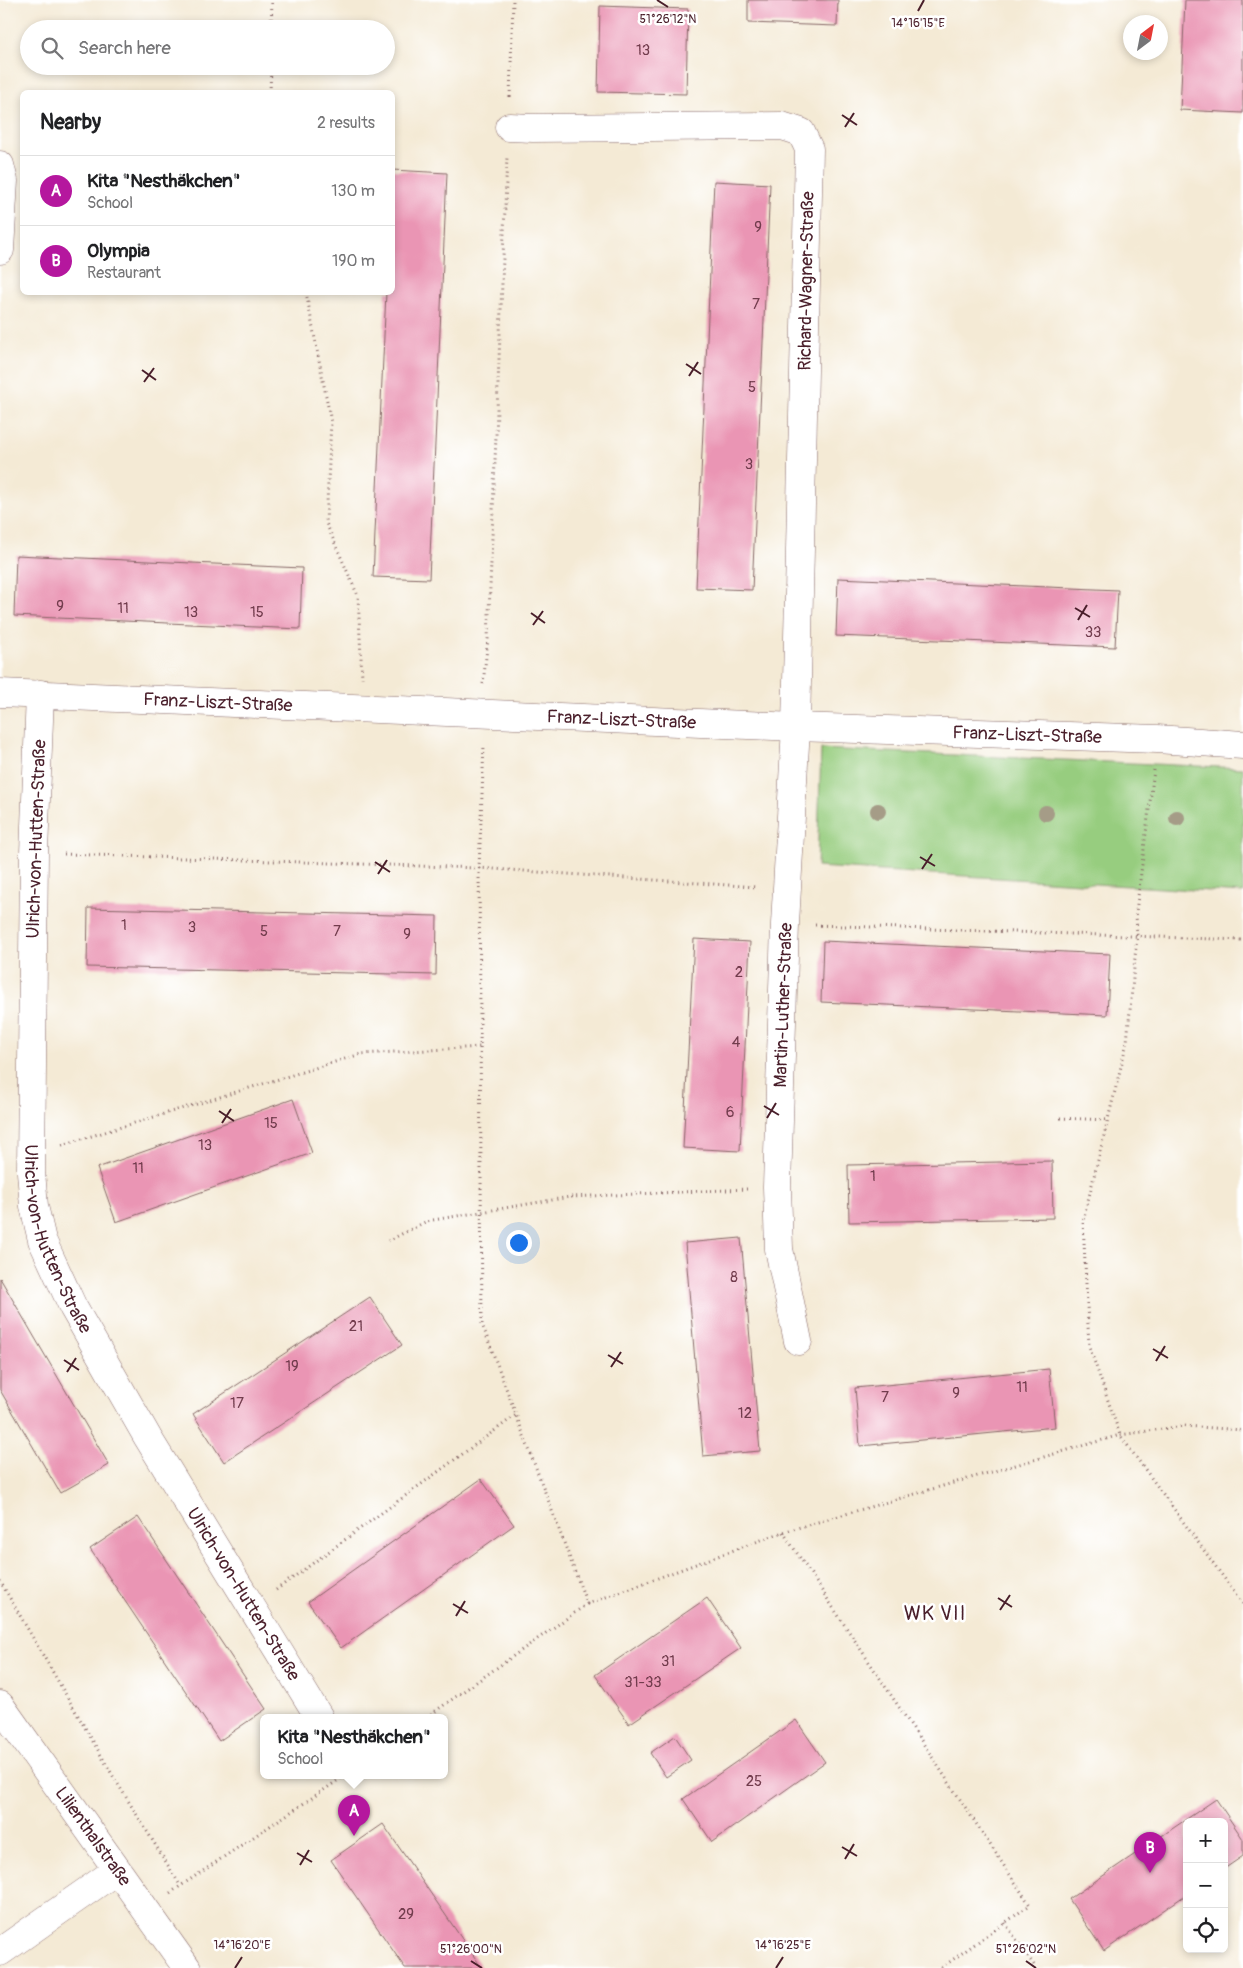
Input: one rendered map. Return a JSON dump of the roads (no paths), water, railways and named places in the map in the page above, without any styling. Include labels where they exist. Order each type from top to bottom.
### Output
[{"type":"street","name":"Richard-Wagner-Straße","points":[[509,127],[782,126],[801,132],[809,149],[796,727]]},
{"type":"street","points":[[0,250],[2,173]]},
{"type":"street","name":"Franz-Liszt-Straße","points":[[0,693],[796,727],[1157,739],[1243,745]]},
{"type":"street","name":"Ulrich-von-Hutten-Straße","points":[[40,694],[34,853],[31,1154],[34,1206],[42,1240],[72,1307],[148,1438],[317,1714]]},
{"type":"street","name":"Martin-Luther-Straße","points":[[796,727],[786,889],[777,1187],[779,1249],[798,1341]]},
{"type":"street","name":"Lilienthalstraße","points":[[0,1705],[188,1968]]},
{"type":"street","points":[[0,1952],[117,1870]]},
{"type":"place","name":"Kita \"Nesthäkchen\"","points":[[354,1836]]},
{"type":"place","name":"Olympia","points":[[1150,1873]]},
{"type":"district","name":"WK VII","points":[[935,1613]]}]
